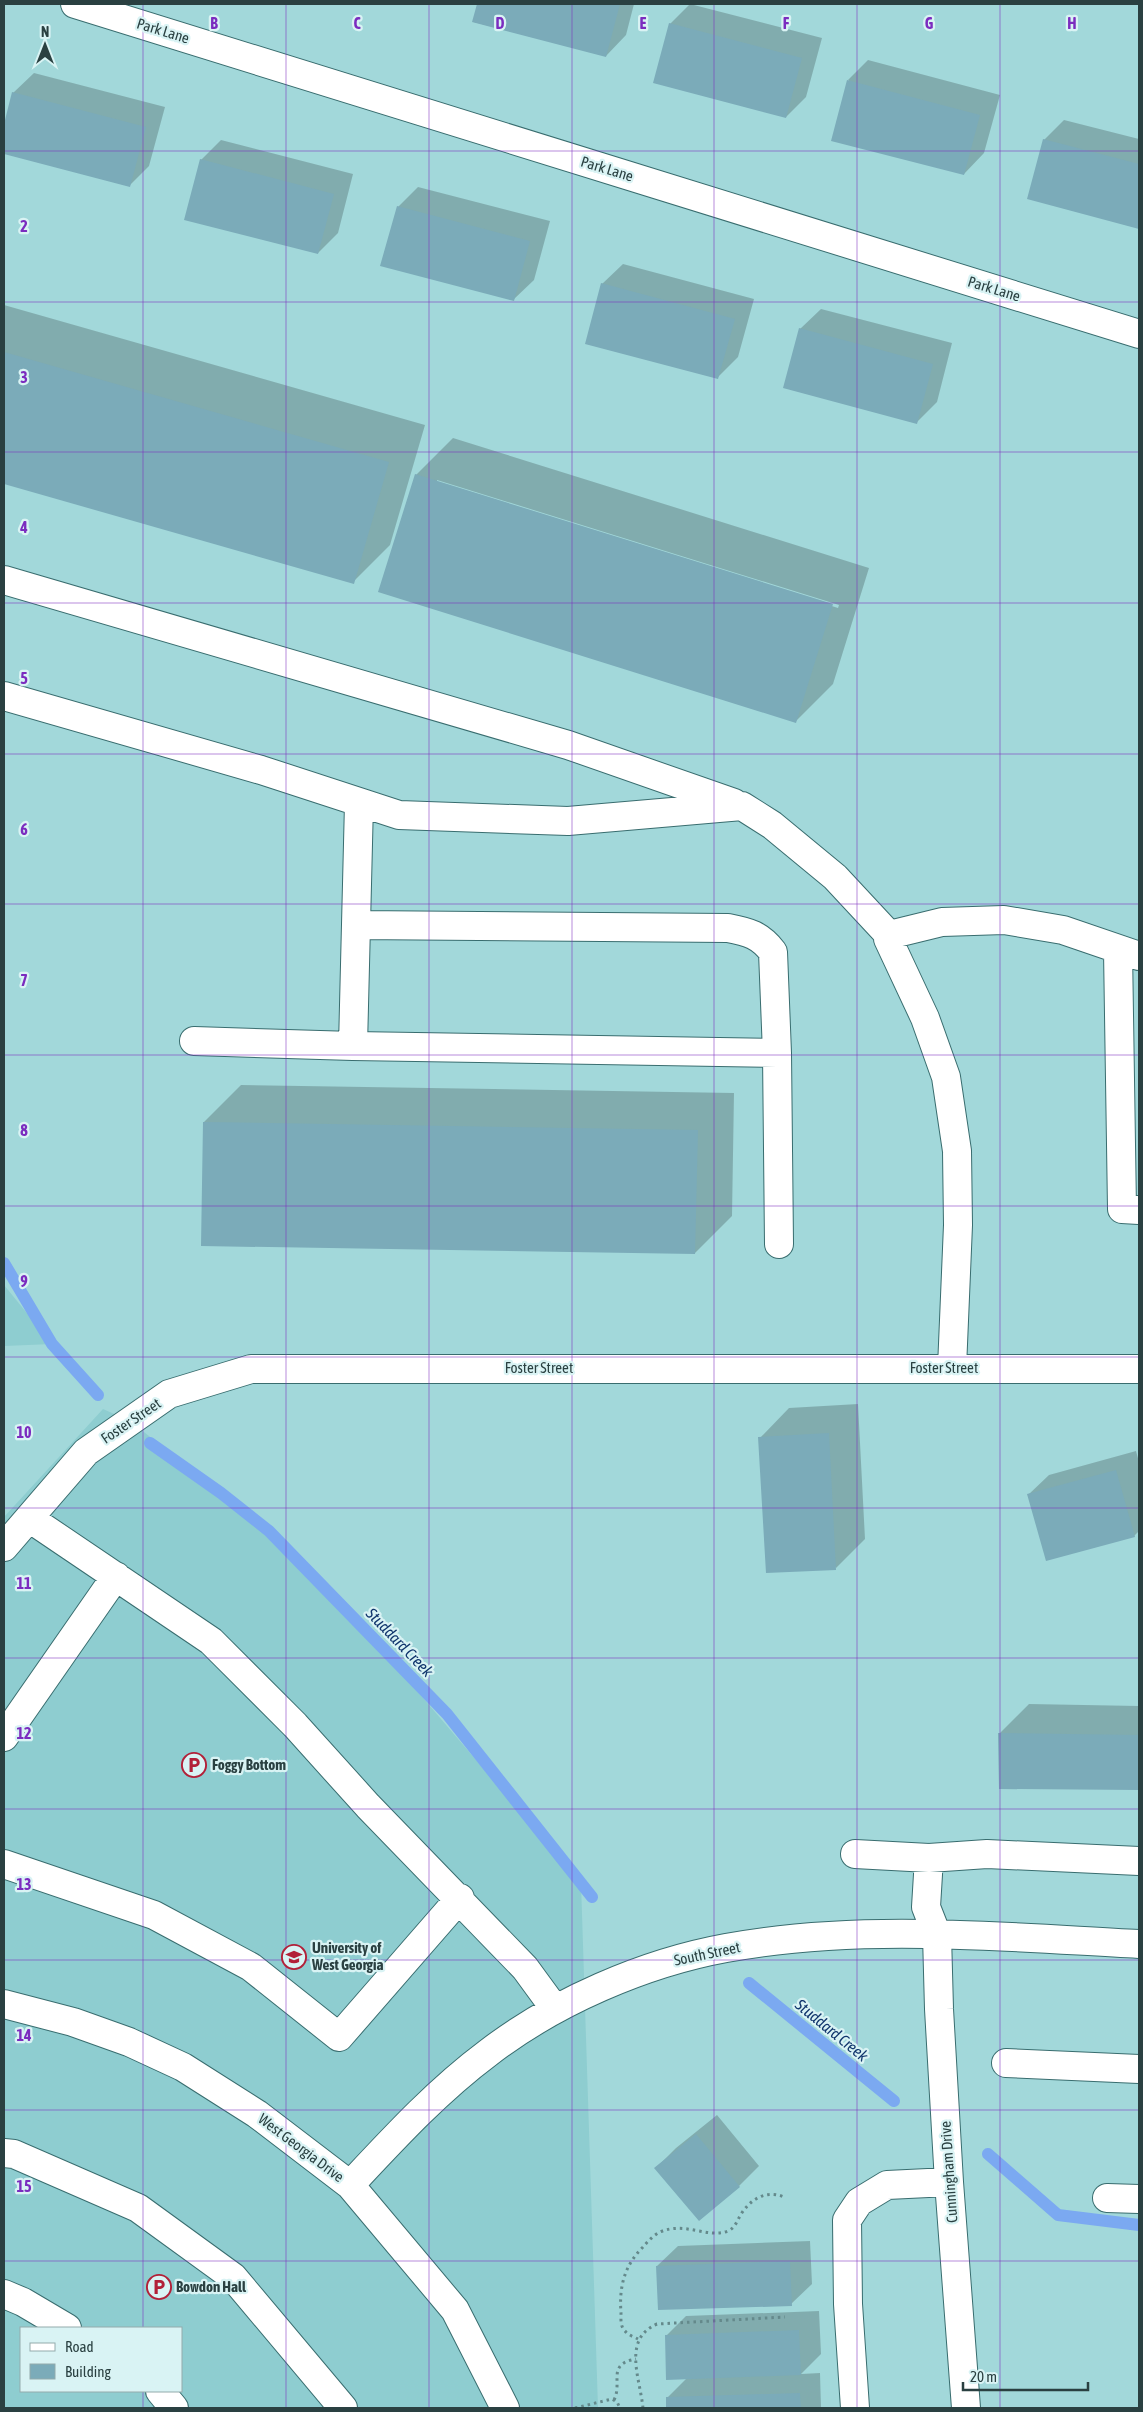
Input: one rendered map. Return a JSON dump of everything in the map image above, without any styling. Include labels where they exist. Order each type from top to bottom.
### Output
[{"type":"street","name":"Park Lane","points":[[75,4],[1139,334]]},
{"type":"street","points":[[4,580],[568,745],[742,806],[772,825],[835,877],[889,935],[888,939],[925,1018],[946,1077],[956,1151],[958,1206],[952,1368]]},
{"type":"street","points":[[4,696],[261,770],[399,815],[568,821],[742,806]]},
{"type":"street","points":[[353,1046],[359,803]]},
{"type":"street","points":[[889,935],[942,922],[1004,920],[1063,930],[1129,953],[1122,1209],[1139,1210]]},
{"type":"street","points":[[357,925],[728,928],[745,931],[764,939],[773,952],[777,1053],[778,1244]]},
{"type":"street","points":[[194,1041],[353,1046],[777,1053]]},
{"type":"street","name":"Foster Street","points":[[4,1547],[86,1452],[170,1394],[251,1369],[1139,1369]]},
{"type":"street","points":[[29,1518],[211,1642],[295,1725],[368,1806],[460,1898],[525,1968],[556,2009]]},
{"type":"street","points":[[4,1737],[116,1576]]},
{"type":"street","points":[[855,1854],[929,1858],[987,1854],[1139,1861]]},
{"type":"street","points":[[929,1858],[926,1907],[938,1935]]},
{"type":"street","points":[[4,1864],[154,1915],[251,1967],[339,2037],[460,1898]]},
{"type":"street","name":"South Street","points":[[350,2186],[423,2109],[488,2052],[556,2009],[615,1982],[666,1962],[725,1948],[774,1941],[850,1936],[938,1935],[1139,1944]]},
{"type":"street","name":"Cunningham Drive","points":[[938,1935],[949,2182],[966,2408]]},
{"type":"street","name":"West Georgia Drive","points":[[4,2004],[73,2022],[129,2042],[183,2067],[257,2114],[350,2186],[456,2310],[504,2408]]},
{"type":"street","points":[[1006,2063],[1139,2069]]},
{"type":"street","points":[[4,2153],[14,2154],[138,2208],[233,2277],[343,2408]]},
{"type":"street","points":[[855,2408],[848,2304],[847,2220],[859,2202],[887,2186],[949,2182]]},
{"type":"street","points":[[1107,2198],[1139,2199]]},
{"type":"street","points":[[4,2294],[23,2302],[65,2327]]},
{"type":"street","points":[[161,2392],[174,2408]]},
{"type":"path","points":[[638,2339],[625,2332],[621,2325],[621,2288],[627,2265],[650,2239],[659,2232],[676,2228],[720,2233],[734,2228],[745,2208],[761,2196],[777,2194],[784,2197]]},
{"type":"path","points":[[643,2408],[636,2360],[638,2339],[647,2328],[657,2324],[785,2317]]},
{"type":"path","points":[[614,2400],[618,2392],[617,2375],[620,2366],[627,2361],[636,2360]]},
{"type":"path","points":[[575,2408],[605,2400],[614,2400]]},
{"type":"path","points":[[614,2400],[620,2408]]},
{"type":"shaded area","points":[[4,1285],[52,1344],[4,1346]]},
{"type":"shaded area","name":"University of West Georgia","points":[[103,1409],[130,1421],[221,1493],[365,1630],[581,1883],[598,2408],[4,2408],[4,1517]]},
{"type":"building","points":[[477,4],[620,4],[606,57],[472,22]]},
{"type":"building","points":[[669,23],[802,58],[786,118],[653,83]]},
{"type":"building","points":[[847,80],[980,115],[964,175],[831,141]]},
{"type":"building","points":[[12,92],[146,127],[130,187],[4,154],[4,124]]},
{"type":"building","points":[[1043,139],[1139,164],[1139,229],[1027,199]]},
{"type":"building","points":[[200,159],[334,194],[318,254],[184,220]]},
{"type":"building","points":[[397,206],[530,241],[514,301],[380,266]]},
{"type":"building","points":[[601,283],[735,319],[718,379],[585,344]]},
{"type":"building","points":[[799,328],[933,364],[917,424],[783,388]]},
{"type":"building","points":[[4,352],[389,462],[354,584],[4,484]]},
{"type":"building","points":[[415,474],[833,604],[796,723],[378,592]]},
{"type":"building","points":[[203,1122],[698,1130],[695,1254],[201,1246]]},
{"type":"building","points":[[829,1433],[836,1570],[766,1573],[758,1437]]},
{"type":"building","points":[[1116,1470],[1135,1537],[1046,1561],[1027,1494]]},
{"type":"building","points":[[998,1733],[1139,1735],[1139,1790],[999,1789]]},
{"type":"building","points":[[696,2134],[740,2187],[699,2221],[654,2168]]},
{"type":"building","points":[[790,2261],[792,2306],[658,2310],[656,2266]]},
{"type":"building","points":[[799,2330],[801,2375],[666,2380],[665,2335]]},
{"type":"building","points":[[800,2393],[801,2408],[666,2408],[666,2397]]},
{"type":"waterway","name":"Studdard Creek","points":[[4,1263],[52,1344],[98,1395]]},
{"type":"waterway","name":"Studdard Creek","points":[[150,1443],[221,1493],[269,1531],[447,1714],[592,1897]]},
{"type":"waterway","name":"Studdard Creek","points":[[749,1983],[894,2101]]},
{"type":"waterway","name":"Studdard Creek","points":[[988,2154],[1058,2215],[1139,2225]]},
{"type":"place","name":"Foggy Bottom","points":[[194,1765]]},
{"type":"place","name":"University of West Georgia","points":[[294,1957]]},
{"type":"place","name":"Bowdon Hall","points":[[159,2287]]}]
